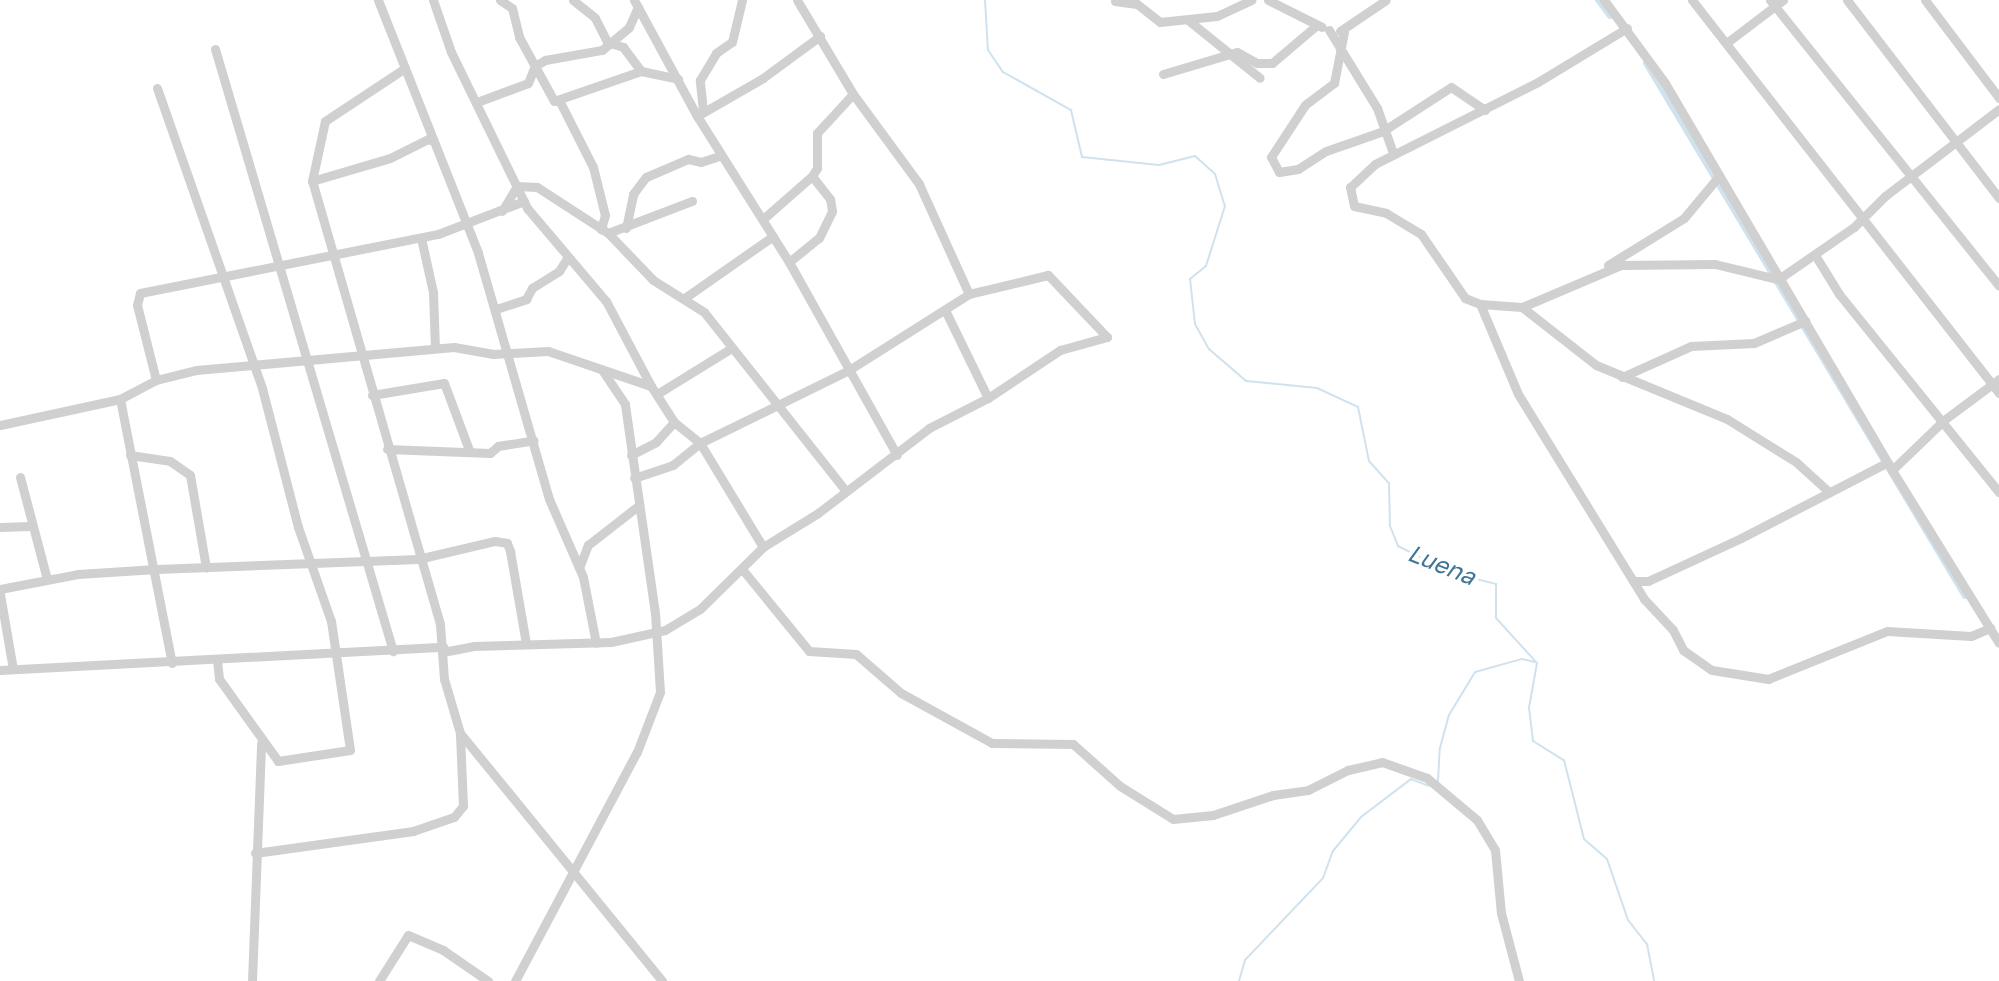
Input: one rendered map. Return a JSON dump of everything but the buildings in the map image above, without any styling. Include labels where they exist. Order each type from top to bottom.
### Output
[{"type":"street","points":[[378,0],[496,309],[509,351],[517,400],[579,568],[596,643]]},
{"type":"street","points":[[433,0],[524,201],[567,258],[606,301],[674,422],[700,443],[763,547]]},
{"type":"street","points":[[500,0],[513,4],[517,33],[552,99],[560,102],[641,71],[678,79]]},
{"type":"street","points":[[573,0],[595,18],[609,44],[623,47],[641,71]]},
{"type":"street","points":[[700,113],[700,80],[714,56],[732,42],[742,0]]},
{"type":"street","points":[[797,0],[853,94],[919,184],[969,294]]},
{"type":"street","points":[[1115,1],[1137,4],[1160,22],[1217,16],[1251,0]]},
{"type":"street","points":[[1268,0],[1342,37],[1377,108],[1393,153]]},
{"type":"street","points":[[1386,0],[1342,37],[1334,83],[1305,105],[1269,162],[1279,172],[1298,169],[1326,151],[1383,131],[1451,87],[1485,110]]},
{"type":"street","points":[[1604,0],[1627,28],[1719,176],[1890,466],[1999,643]]},
{"type":"street","points":[[1692,0],[1729,41],[1862,218],[1995,381],[1999,393]]},
{"type":"street","points":[[1847,0],[1999,198]]},
{"type":"street","points":[[1925,0],[1999,98]]},
{"type":"street","points":[[535,66],[599,52],[632,23],[636,2]]},
{"type":"street","points":[[636,2],[700,113],[720,156],[789,262],[847,371],[897,455]]},
{"type":"street","points":[[1729,41],[1776,2],[1999,286]]},
{"type":"street","points":[[1188,20],[1233,53],[1260,78]]},
{"type":"street","points":[[1163,74],[1233,53],[1272,63],[1317,25]]},
{"type":"street","points":[[1627,28],[1485,110],[1393,153],[1352,183],[1354,206],[1386,213],[1421,234],[1465,298],[1480,304],[1522,307],[1606,268],[1684,218],[1719,176]]},
{"type":"street","points":[[700,113],[763,78],[820,36]]},
{"type":"street","points":[[215,49],[311,362],[393,651]]},
{"type":"street","points":[[477,102],[528,83],[535,66]]},
{"type":"street","points":[[255,853],[413,831],[454,817],[463,806],[460,733],[444,679],[443,647],[312,181],[325,121],[405,68]]},
{"type":"street","points":[[157,88],[253,365],[339,655],[350,750],[278,761],[261,743],[251,718],[219,679],[217,660]]},
{"type":"street","points":[[763,219],[812,176],[817,168],[817,133],[853,94]]},
{"type":"street","points":[[560,102],[593,167],[605,215],[605,231]]},
{"type":"street","points":[[1606,268],[1715,264],[1781,279],[1999,109]]},
{"type":"street","points":[[312,181],[390,158],[428,139],[433,141]]},
{"type":"street","points":[[621,244],[633,194],[646,177],[688,159],[701,162],[720,156]]},
{"type":"street","points":[[789,262],[819,238],[832,211],[830,199],[812,176]]},
{"type":"street","points":[[517,186],[541,189],[605,231],[653,280],[686,297],[716,325],[730,349],[846,491]]},
{"type":"street","points":[[502,211],[517,186]]},
{"type":"street","points":[[156,380],[137,296],[421,238],[466,225],[524,201]]},
{"type":"street","points":[[605,231],[625,229],[692,201]]},
{"type":"street","points":[[686,297],[705,289],[773,236]]},
{"type":"street","points":[[421,238],[433,292],[435,348]]},
{"type":"street","points":[[1815,255],[1839,294],[1944,420],[1999,492]]},
{"type":"street","points":[[496,309],[526,299],[532,288],[559,271],[567,258]]},
{"type":"street","points":[[0,670],[339,655],[443,647],[596,643],[658,633],[692,615],[763,547],[897,455],[929,428],[988,398],[1060,350],[1107,337],[1048,275],[969,294],[847,371],[776,403],[640,478]]},
{"type":"street","points":[[1480,304],[1518,394],[1633,581],[1688,654],[1712,670],[1746,679],[1776,678],[1887,631],[1971,636],[1987,624],[1999,621]]},
{"type":"street","points":[[1522,307],[1569,348],[1622,377],[1727,419],[1796,462],[1829,492]]},
{"type":"street","points":[[945,310],[988,398]]},
{"type":"street","points":[[1622,377],[1691,346],[1754,343],[1805,321]]},
{"type":"street","points":[[0,425],[120,399],[156,380],[253,365],[362,359],[435,348],[562,353],[654,390],[730,349]]},
{"type":"street","points":[[515,981],[657,708],[658,633],[636,490],[640,478],[631,455],[625,404],[601,369]]},
{"type":"street","points":[[1633,581],[1648,581],[1829,492],[1890,466],[1995,381]]},
{"type":"street","points":[[372,395],[444,383],[469,450]]},
{"type":"street","points":[[120,399],[156,569],[172,663]]},
{"type":"street","points":[[631,455],[656,442],[674,422]]},
{"type":"street","points":[[387,449],[490,453],[498,446],[534,440]]},
{"type":"street","points":[[130,455],[170,461],[190,475],[206,568]]},
{"type":"street","points":[[20,477],[47,579]]},
{"type":"street","points":[[579,568],[588,545],[638,506]]},
{"type":"street","points":[[0,527],[31,526]]},
{"type":"street","points":[[13,669],[0,592],[47,579],[156,569],[418,559],[479,541],[507,543],[526,644]]},
{"type":"street","points":[[568,542],[588,545]]},
{"type":"street","points":[[742,569],[809,651],[856,654],[901,693],[992,743],[1073,744],[1129,793],[1173,819],[1213,815],[1273,795],[1303,792],[1348,770],[1382,762],[1427,778],[1477,820],[1495,850],[1501,913],[1519,981]]},
{"type":"street","points":[[460,733],[575,869],[662,981]]},
{"type":"street","points":[[252,981],[261,743]]},
{"type":"street","points":[[379,981],[408,935],[443,950],[488,981]]},
{"type":"waterway","name":"Luena","points":[[985,0],[988,50],[1003,72],[1071,110],[1082,157],[1159,165],[1195,156],[1215,174],[1225,206],[1206,266],[1190,279],[1195,324],[1209,349],[1246,381],[1317,388],[1358,407],[1369,461],[1389,483],[1390,526],[1398,546],[1449,572],[1496,584],[1496,618],[1537,663],[1529,708],[1533,741],[1564,760],[1584,839],[1607,859],[1628,920],[1647,944],[1654,981]]},
{"type":"waterway","points":[[1598,0],[1610,16]]},
{"type":"waterway","points":[[1646,63],[1965,596]]},
{"type":"waterway","points":[[1438,781],[1440,748],[1449,715],[1475,672],[1522,659],[1535,662]]},
{"type":"waterway","points":[[1239,981],[1245,960],[1323,878],[1333,851],[1361,817],[1411,779],[1429,786]]}]
